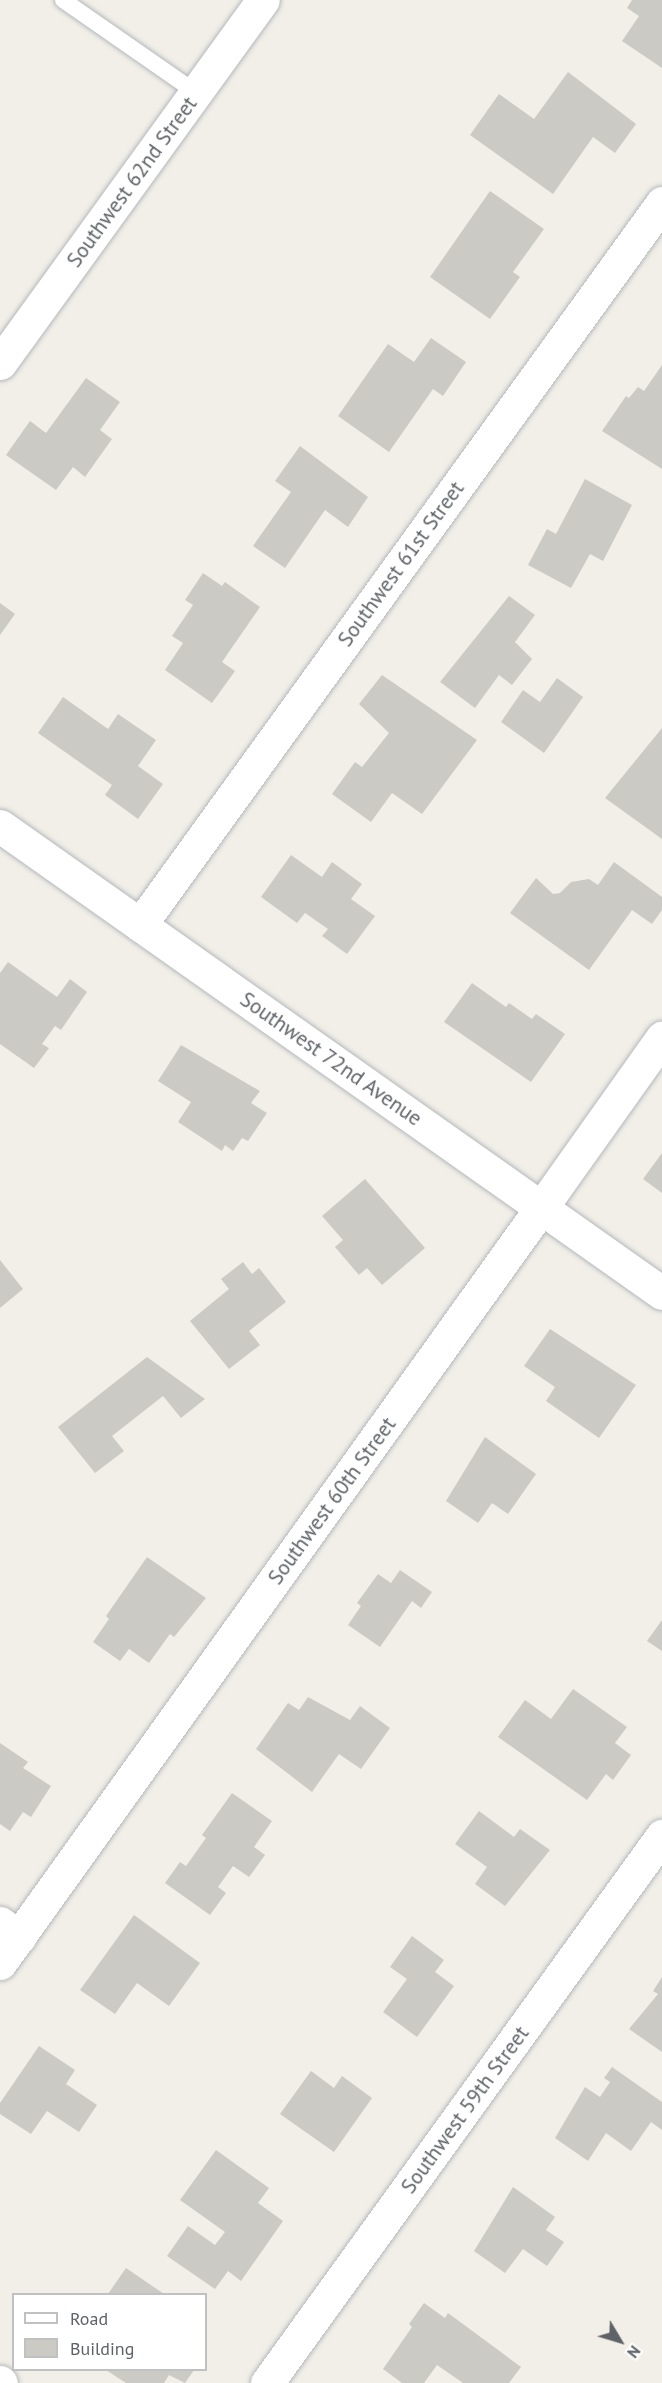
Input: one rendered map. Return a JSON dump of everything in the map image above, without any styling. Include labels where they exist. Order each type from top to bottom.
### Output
[{"type":"street","name":"Southwest 62nd Street","points":[[0,363],[263,0]]},
{"type":"street","name":"Southwest 61st Street","points":[[140,925],[662,203]]},
{"type":"street","name":"Southwest 72nd Avenue","points":[[0,826],[662,1293]]},
{"type":"street","name":"Southwest 60th Street","points":[[0,1963],[9,1930],[541,1208],[662,1038]]},
{"type":"street","name":"Southwest 59th Street","points":[[267,2383],[662,1836]]},
{"type":"lane","points":[[63,0],[197,93]]},
{"type":"building","points":[[632,0],[662,0],[662,68],[622,41],[639,16],[627,8]]},
{"type":"building","points":[[568,72],[636,124],[615,153],[593,137],[553,194],[470,135],[499,94],[534,119]]},
{"type":"building","points":[[490,191],[544,229],[513,272],[520,277],[490,319],[430,277]]},
{"type":"building","points":[[431,338],[466,362],[443,396],[433,389],[389,452],[338,416],[388,344],[414,362]]},
{"type":"building","points":[[662,365],[662,469],[602,431],[626,396],[629,398],[638,387],[644,391]]},
{"type":"building","points":[[86,378],[120,402],[100,430],[112,439],[85,477],[73,467],[56,490],[6,455],[30,421],[46,433]]},
{"type":"building","points":[[300,446],[368,497],[348,527],[325,510],[285,568],[253,546],[291,492],[275,481]]},
{"type":"building","points":[[585,479],[632,505],[603,561],[590,554],[571,588],[528,565],[547,529],[556,534]]},
{"type":"building","points":[[203,573],[222,586],[225,582],[260,607],[222,662],[235,671],[212,703],[165,670],[183,643],[172,636],[193,605],[185,600]]},
{"type":"building","points":[[509,596],[535,615],[515,642],[532,659],[512,685],[499,675],[475,708],[440,682]]},
{"type":"building","points":[[0,603],[15,614],[0,635]]},
{"type":"building","points":[[382,675],[477,740],[422,814],[392,793],[371,822],[332,794],[355,762],[362,767],[389,733],[359,704]]},
{"type":"building","points":[[557,678],[583,697],[544,753],[501,722],[523,690],[540,702]]},
{"type":"building","points":[[63,697],[108,729],[118,714],[156,740],[138,766],[163,784],[138,819],[105,795],[112,785],[38,733]]},
{"type":"building","points":[[662,728],[662,839],[605,798]]},
{"type":"building","points":[[291,855],[322,877],[332,862],[362,884],[351,899],[375,916],[347,954],[322,936],[328,929],[305,913],[297,923],[261,897]]},
{"type":"building","points":[[614,862],[662,897],[662,910],[652,924],[632,910],[589,970],[510,913],[536,878],[553,894],[560,893],[571,882],[589,879],[598,885]]},
{"type":"building","points":[[8,962],[57,997],[70,979],[87,992],[61,1030],[55,1026],[42,1044],[49,1048],[34,1068],[0,1044],[0,973]]},
{"type":"building","points":[[472,983],[506,1007],[509,1003],[532,1019],[536,1014],[565,1034],[531,1082],[444,1022]]},
{"type":"building","points":[[181,1045],[260,1091],[251,1103],[267,1113],[248,1141],[242,1138],[233,1151],[225,1145],[222,1151],[178,1122],[191,1102],[158,1081]]},
{"type":"building","points":[[662,1153],[662,1193],[643,1179]]},
{"type":"building","points":[[365,1179],[425,1248],[382,1285],[367,1268],[359,1275],[335,1247],[343,1240],[322,1216]]},
{"type":"building","points":[[0,1260],[23,1289],[0,1308]]},
{"type":"building","points":[[243,1262],[252,1274],[259,1268],[286,1302],[249,1331],[260,1345],[229,1369],[190,1321],[229,1289],[221,1279]]},
{"type":"building","points":[[550,1329],[636,1385],[599,1438],[546,1401],[555,1387],[524,1366]]},
{"type":"building","points":[[147,1357],[205,1399],[181,1418],[163,1396],[112,1436],[124,1451],[95,1473],[58,1427]]},
{"type":"building","points":[[485,1437],[536,1474],[508,1514],[492,1503],[478,1523],[446,1501]]},
{"type":"building","points":[[147,1557],[206,1598],[174,1637],[170,1634],[149,1663],[129,1649],[120,1661],[93,1642],[109,1619],[106,1616]]},
{"type":"building","points":[[400,1570],[432,1592],[421,1608],[412,1601],[380,1647],[348,1625],[361,1606],[357,1603],[378,1574],[391,1583]]},
{"type":"building","points":[[662,1620],[662,1651],[647,1641]]},
{"type":"building","points":[[573,1689],[627,1727],[615,1743],[631,1755],[613,1780],[606,1774],[587,1800],[498,1737],[525,1700],[551,1719]]},
{"type":"building","points":[[308,1697],[350,1720],[360,1706],[390,1728],[361,1769],[339,1754],[312,1792],[256,1749],[288,1703],[299,1710]]},
{"type":"building","points":[[0,1743],[28,1762],[23,1768],[51,1786],[31,1817],[23,1812],[10,1831],[0,1824]]},
{"type":"building","points":[[232,1793],[272,1821],[254,1847],[265,1855],[249,1877],[233,1866],[218,1887],[226,1893],[210,1915],[165,1883],[180,1862],[186,1866],[206,1838],[202,1835]]},
{"type":"building","points":[[479,1811],[514,1837],[520,1829],[550,1850],[505,1906],[475,1884],[487,1867],[455,1844]]},
{"type":"building","points":[[134,1915],[200,1963],[169,2006],[137,1983],[115,2014],[80,1990]]},
{"type":"building","points":[[412,1936],[444,1960],[435,1972],[454,1986],[417,2037],[383,2012],[407,1979],[390,1967]]},
{"type":"building","points":[[662,1977],[662,2052],[629,2029],[658,1994],[653,1991]]},
{"type":"building","points":[[39,2046],[75,2070],[66,2084],[97,2105],[79,2132],[47,2111],[31,2134],[0,2114],[0,2103]]},
{"type":"building","points":[[612,2067],[662,2102],[662,2130],[651,2122],[631,2151],[606,2133],[588,2161],[555,2138],[585,2087],[600,2097],[610,2082],[604,2078]]},
{"type":"building","points":[[311,2071],[334,2088],[342,2076],[372,2098],[334,2152],[280,2114]]},
{"type":"building","points":[[216,2150],[269,2188],[258,2203],[283,2221],[241,2281],[228,2271],[215,2289],[167,2256],[188,2226],[215,2245],[225,2232],[180,2200]]},
{"type":"building","points":[[513,2187],[555,2217],[546,2230],[564,2242],[547,2266],[523,2249],[505,2273],[474,2251]]},
{"type":"building","points":[[126,2268],[163,2293],[109,2293]]},
{"type":"building","points":[[424,2303],[445,2318],[448,2313],[521,2367],[509,2383],[463,2383],[437,2365],[424,2383],[402,2383],[383,2369],[412,2327],[409,2324]]},
{"type":"building","points":[[108,2371],[193,2371],[185,2383],[169,2375],[164,2383],[126,2383]]}]
